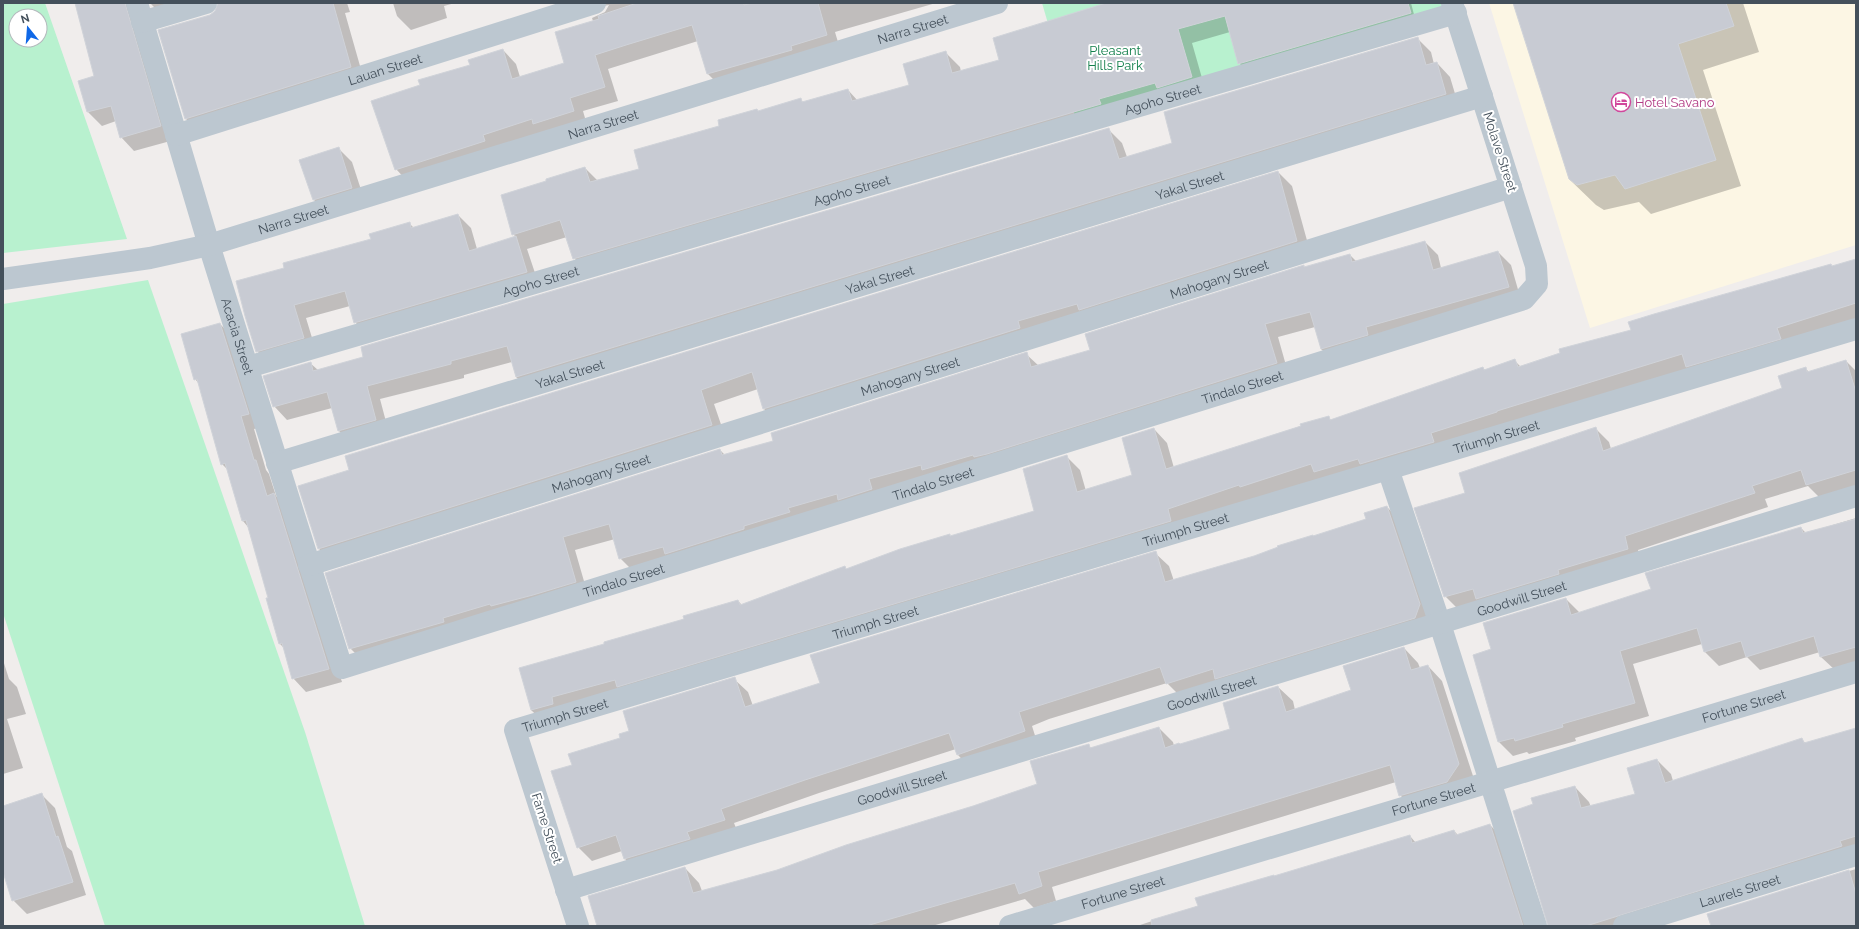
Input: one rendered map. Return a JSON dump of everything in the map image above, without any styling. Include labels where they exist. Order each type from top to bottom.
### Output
[{"type":"street","points":[[140,12],[206,3]]},
{"type":"street","name":"Lauan Street","points":[[176,134],[595,3]]},
{"type":"street","name":"Narra Street","points":[[3,279],[150,258],[209,244],[997,3]]},
{"type":"street","name":"Molave Street","points":[[1454,8],[1536,266],[1537,284],[1524,299]]},
{"type":"street","name":"Agoho Street","points":[[248,367],[1454,8]]},
{"type":"street","name":"Acacia Street","points":[[140,12],[209,244],[342,668]]},
{"type":"street","name":"Yakal Street","points":[[277,463],[1482,96]]},
{"type":"street","name":"Mahogany Street","points":[[309,565],[1511,187]]},
{"type":"street","name":"Tindalo Street","points":[[342,668],[1524,299]]},
{"type":"street","name":"Triumph Street","points":[[515,730],[1856,329]]},
{"type":"street","points":[[1388,469],[1440,624],[1536,926]]},
{"type":"street","name":"Goodwill Street","points":[[566,890],[1856,496]]},
{"type":"street","name":"Fortune Street","points":[[1010,926],[1856,672]]},
{"type":"street","name":"Fame Street","points":[[515,730],[578,926]]},
{"type":"street","name":"Laurels Street","points":[[1624,926],[1856,855]]},
{"type":"shaded area","points":[[1489,3],[1856,3],[1856,245],[1590,328]]},
{"type":"green space","points":[[3,3],[45,3],[47,8],[8,8],[8,48],[48,48],[48,12],[127,239],[3,253]]},
{"type":"green space","name":"Pleasant Hills Park","points":[[1042,3],[1441,3],[1445,14],[1078,126]]},
{"type":"green space","points":[[148,280],[305,732],[365,926],[105,926],[3,613],[3,304]]},
{"type":"building","points":[[75,3],[125,3],[161,126],[120,138],[111,106],[87,112],[78,81],[94,76]]},
{"type":"building","points":[[218,3],[333,3],[351,67],[185,119],[158,30],[210,15],[215,11]]},
{"type":"building","points":[[637,3],[744,3],[744,5],[752,3],[818,3],[827,35],[791,46],[792,50],[707,74],[692,25],[626,45],[595,55],[605,87],[570,98],[574,111],[533,124],[532,119],[483,135],[485,141],[395,170],[371,101],[420,85],[418,80],[470,65],[468,60],[503,49],[512,79],[564,63],[555,32],[599,19],[598,16]]},
{"type":"building","points":[[1106,3],[1408,3],[1411,13],[1238,64],[1225,16],[1178,29],[1192,77],[1157,88],[1155,83],[1099,99],[1101,104],[573,259],[560,220],[512,235],[501,195],[585,167],[590,182],[639,169],[634,150],[719,126],[718,120],[757,109],[758,111],[801,98],[802,102],[848,89],[852,101],[909,85],[903,64],[946,51],[952,73],[999,60],[993,38]]},
{"type":"building","name":"Hotel Savano","points":[[1513,3],[1726,3],[1734,26],[1678,44],[1716,160],[1625,189],[1615,175],[1577,185],[1569,179]]},
{"type":"building","points":[[1418,37],[1426,65],[1437,62],[1446,94],[516,377],[507,346],[451,361],[451,364],[367,386],[376,420],[338,431],[327,392],[273,407],[263,376],[311,362],[313,371],[363,357],[361,347],[1109,128],[1119,159],[1172,143],[1164,112]]},
{"type":"building","points":[[339,147],[352,188],[313,200],[299,160]]},
{"type":"building","points":[[1278,171],[1297,241],[1079,310],[1077,304],[1018,321],[1020,328],[763,409],[752,372],[701,390],[712,425],[318,549],[298,486],[349,470],[345,456]]},
{"type":"building","points":[[458,214],[469,251],[516,236],[527,272],[354,323],[345,291],[294,305],[304,338],[256,352],[236,281],[284,268],[283,263],[371,239],[369,234],[410,222],[411,228]]},
{"type":"building","points":[[1425,241],[1433,270],[1498,251],[1509,287],[1366,327],[1368,335],[1321,349],[1310,312],[1265,324],[1277,363],[987,454],[974,457],[973,455],[922,470],[921,465],[869,479],[872,489],[838,500],[837,494],[788,508],[790,512],[744,526],[744,529],[665,554],[663,547],[619,559],[609,524],[563,537],[576,582],[491,606],[490,604],[443,618],[444,622],[349,649],[325,573],[720,449],[722,455],[773,441],[771,433],[1027,352],[1031,367],[1090,350],[1085,334],[1304,265],[1304,267],[1350,254],[1352,262]]},
{"type":"building","points":[[1856,259],[1856,303],[1777,328],[1781,339],[1686,367],[1682,354],[1431,433],[1434,442],[1360,464],[1358,459],[1314,472],[1311,464],[1240,487],[1239,485],[1168,509],[1171,521],[617,687],[615,680],[552,697],[553,704],[531,710],[519,668],[604,644],[604,642],[684,619],[683,616],[738,600],[740,605],[845,566],[846,569],[900,549],[1034,511],[1023,469],[1067,455],[1077,492],[1132,475],[1122,438],[1154,428],[1166,469],[1301,426],[1300,424],[1329,416],[1330,420],[1483,367],[1484,370],[1515,359],[1518,367],[1560,353],[1559,349],[1631,330],[1628,322],[1654,314],[1831,264],[1832,266]]},
{"type":"building","points":[[220,323],[249,414],[241,416],[254,460],[256,460],[267,496],[274,493],[329,669],[292,679],[282,643],[279,644],[266,598],[268,598],[246,520],[242,521],[225,463],[221,465],[197,379],[194,380],[181,334]]},
{"type":"building","points":[[1846,360],[1856,392],[1856,470],[1806,485],[1801,470],[1752,486],[1755,493],[1625,536],[1628,549],[1558,570],[1559,574],[1476,599],[1473,589],[1444,597],[1414,508],[1465,493],[1459,473],[1596,427],[1603,451],[1782,388],[1778,376],[1806,367],[1807,372]]},
{"type":"building","points":[[1387,506],[1420,604],[1415,618],[1215,679],[1213,669],[1166,684],[1160,667],[1019,712],[1025,731],[957,755],[949,733],[721,809],[725,820],[687,832],[690,839],[624,859],[616,835],[577,848],[551,771],[572,765],[568,754],[620,738],[619,734],[629,731],[623,711],[735,677],[745,707],[820,683],[810,655],[1156,551],[1165,582],[1254,556],[1278,547],[1277,546],[1366,519],[1364,513]]},
{"type":"building","points":[[1856,519],[1856,647],[1820,657],[1814,636],[1746,657],[1741,641],[1704,652],[1697,628],[1620,651],[1635,703],[1562,724],[1563,727],[1515,741],[1514,738],[1498,742],[1473,655],[1491,649],[1483,623],[1566,598],[1571,615],[1651,589],[1645,573],[1801,527],[1803,533]]},
{"type":"building","points":[[1404,647],[1411,670],[1428,665],[1459,764],[1447,782],[1399,796],[1390,765],[1038,872],[1042,886],[1019,894],[1015,883],[866,926],[597,926],[588,896],[685,867],[693,893],[777,870],[846,845],[973,806],[1037,784],[1030,761],[1089,744],[1090,748],[1159,727],[1165,748],[1230,729],[1223,703],[1278,686],[1286,712],[1351,690],[1343,666]]},
{"type":"building","points":[[1856,728],[1856,836],[1840,841],[1842,846],[1586,926],[1548,926],[1513,811],[1533,804],[1531,798],[1575,786],[1581,808],[1635,794],[1627,768],[1657,759],[1665,783],[1802,738],[1804,743]]},
{"type":"building","points":[[42,793],[56,837],[58,836],[73,882],[12,901],[3,872],[3,806]]},
{"type":"building","points":[[1490,824],[1523,926],[1152,926],[1151,920],[1198,906],[1195,898],[1410,835],[1412,843],[1454,830],[1456,835]]},
{"type":"building","points":[[1849,870],[1856,894],[1856,926],[1711,926],[1707,914]]},
{"type":"place","name":"Hotel Savano","points":[[1621,102]]}]
